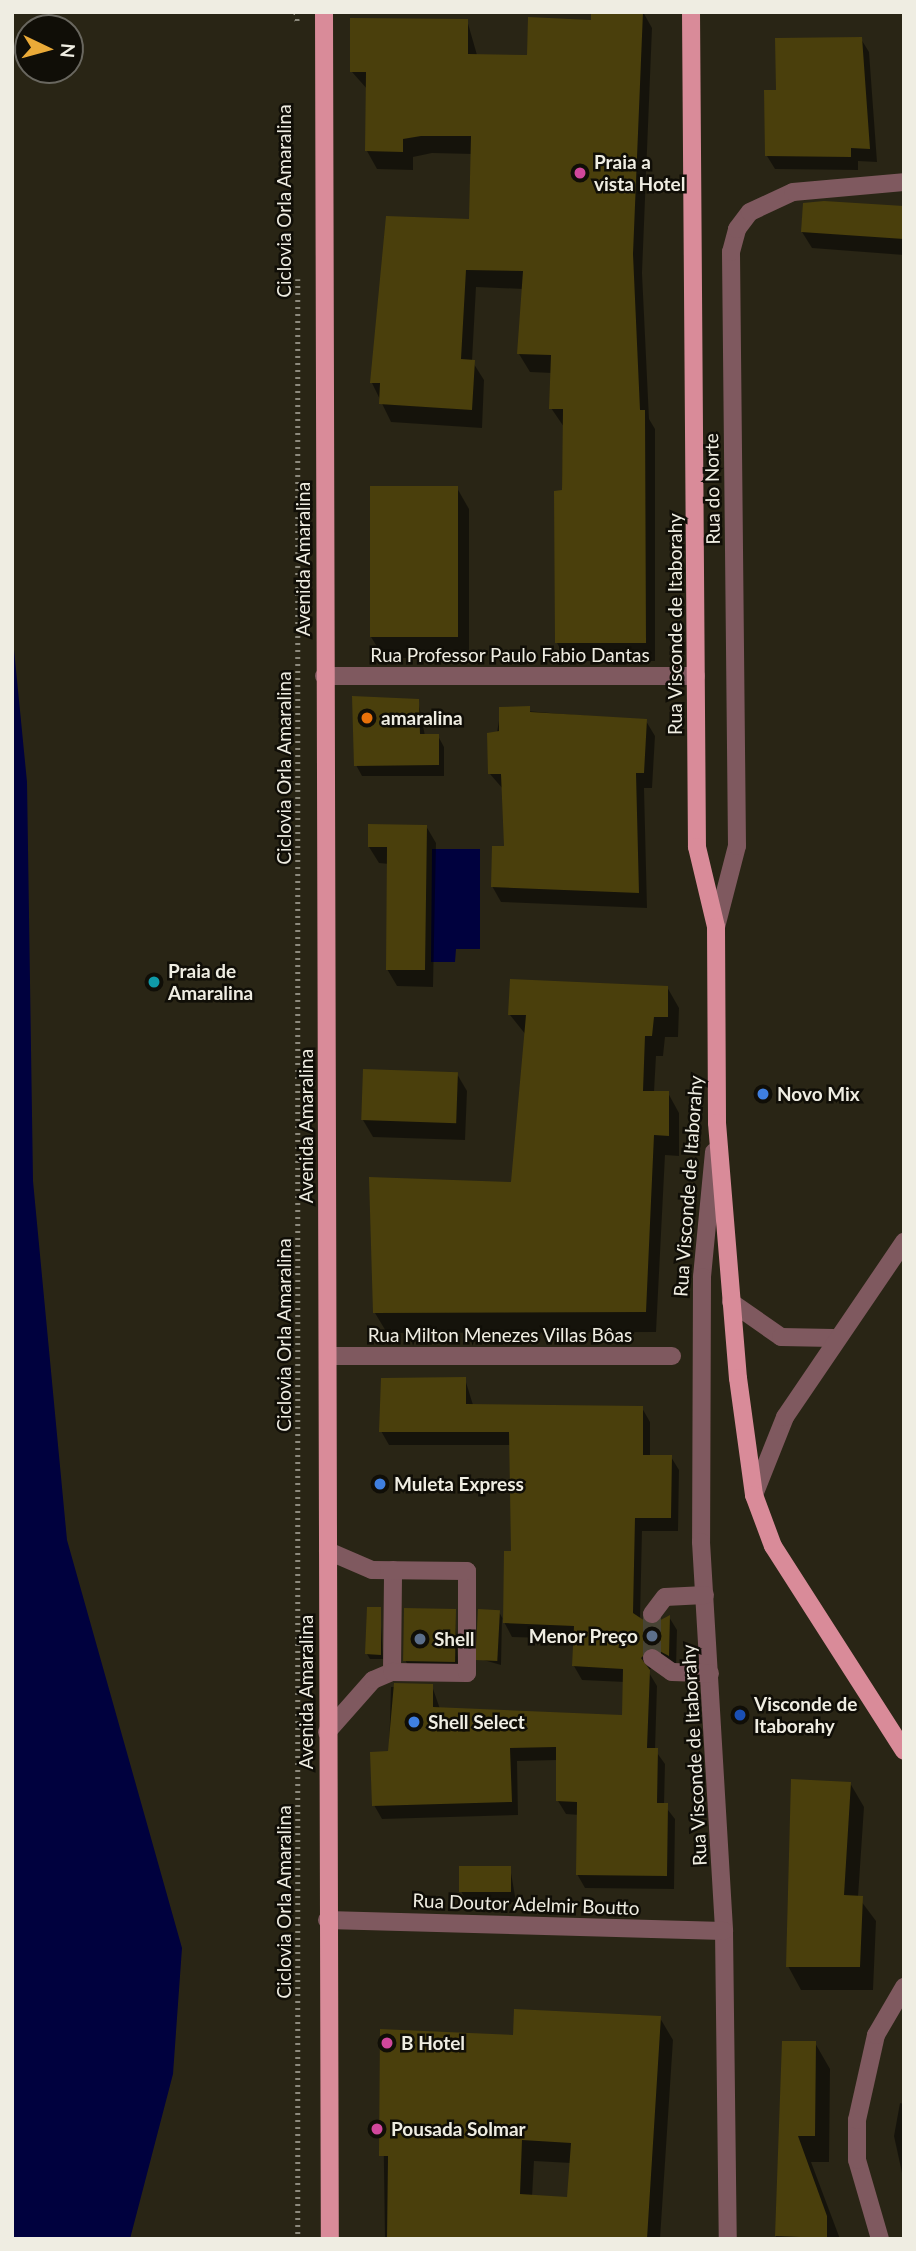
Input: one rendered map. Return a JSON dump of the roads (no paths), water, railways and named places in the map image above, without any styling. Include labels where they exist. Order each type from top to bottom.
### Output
[{"type":"main road","name":"Avenida Amaralina","points":[[324,12],[327,1920],[330,2239]]},
{"type":"main road","name":"Rua Visconde de Itaborahy","points":[[691,12],[697,847],[716,927],[717,1123]]},
{"type":"main road","points":[[717,1123],[731,1302],[754,1495],[793,1585],[904,1751]]},
{"type":"street","name":"Rua do Norte","points":[[716,927],[737,846],[732,252],[737,229],[750,212],[793,191],[904,182]]},
{"type":"street","name":"Rua Professor Paulo Fabio Dantas","points":[[324,676],[696,676]]},
{"type":"street","name":"Rua Visconde de Itaborahy","points":[[717,1123],[700,1344],[705,1595],[724,1931],[728,2239]]},
{"type":"street","points":[[754,1495],[774,1437],[833,1338],[904,1242]]},
{"type":"street","points":[[731,1302],[781,1337],[833,1338]]},
{"type":"street","name":"Rua Milton Menezes Villas Bôas","points":[[328,1356],[672,1356]]},
{"type":"street","points":[[327,1732],[373,1680],[392,1672],[467,1673],[467,1571],[372,1570],[328,1551]]},
{"type":"street","points":[[392,1672],[393,1570]]},
{"type":"street","points":[[652,1614],[665,1597],[705,1595]]},
{"type":"street","points":[[652,1658],[672,1672],[710,1673]]},
{"type":"street","name":"Rua Doutor Adelmir Boutto","points":[[327,1920],[724,1931]]},
{"type":"street","points":[[880,2239],[857,2160],[857,2120],[876,2035],[904,1987]]},
{"type":"tunnel","points":[[652,1614],[652,1658]]},
{"type":"place","name":"Praia a vista Hotel","points":[[580,173]]},
{"type":"place","name":"amaralina","points":[[367,718]]},
{"type":"place","name":"Praia de Amaralina","points":[[154,982]]},
{"type":"place","name":"Novo Mix","points":[[763,1094]]},
{"type":"place","name":"Muleta Express","points":[[380,1484]]},
{"type":"place","name":"Menor Preço","points":[[652,1636]]},
{"type":"place","name":"Shell","points":[[420,1639]]},
{"type":"place","name":"Visconde de Itaborahy","points":[[740,1715]]},
{"type":"place","name":"Shell Select","points":[[414,1722]]},
{"type":"place","name":"B Hotel","points":[[387,2043]]},
{"type":"place","name":"Pousada Solmar","points":[[377,2129]]}]
